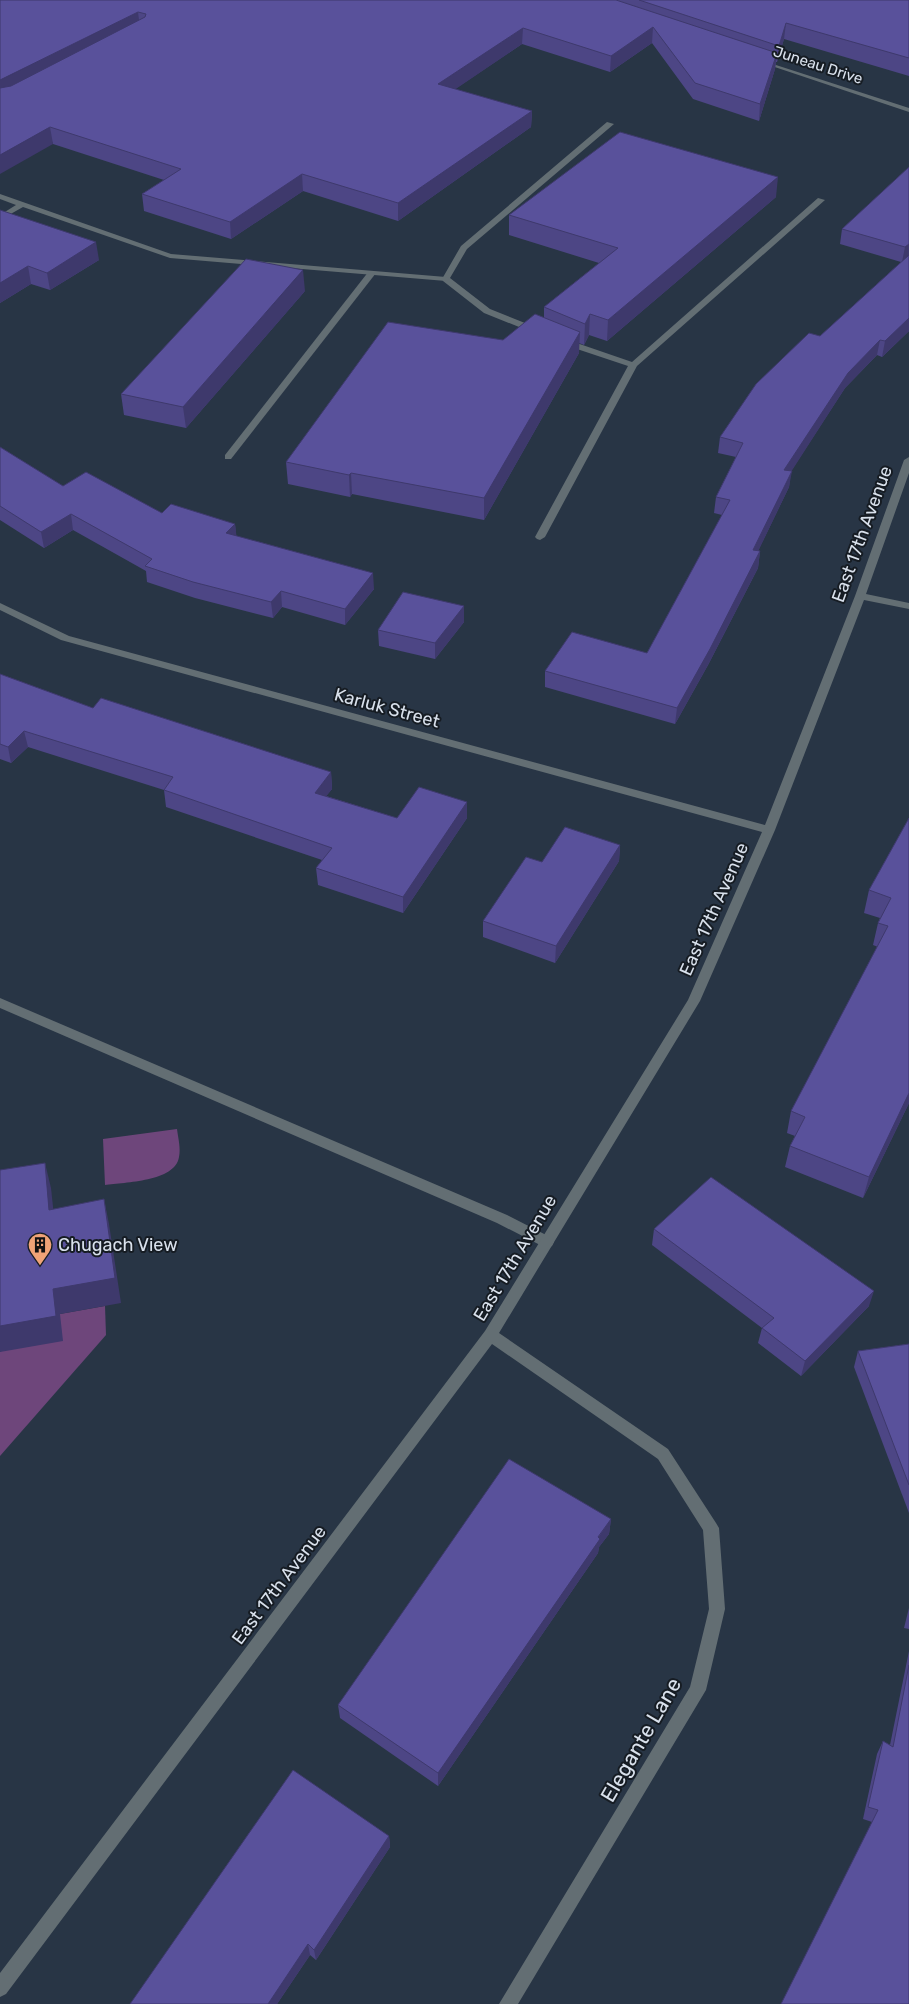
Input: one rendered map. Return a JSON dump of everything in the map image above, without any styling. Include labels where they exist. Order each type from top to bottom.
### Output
[{"type":"street","name":"Juneau Drive","points":[[748,56],[909,110]]},
{"type":"street","points":[[446,279],[464,248],[610,124]]},
{"type":"street","points":[[0,196],[170,256],[446,279],[487,311],[633,365]]},
{"type":"street","points":[[540,538],[633,365],[821,200]]},
{"type":"street","points":[[0,218],[23,204]]},
{"type":"street","points":[[228,457],[372,273]]},
{"type":"street","name":"East 17th Avenue","points":[[0,1988],[490,1335],[694,1001],[769,830],[860,596],[909,460]]},
{"type":"street","points":[[860,596],[909,606]]},
{"type":"street","name":"Karluk Street","points":[[0,606],[65,638],[769,830]]},
{"type":"street","points":[[0,1003],[502,1219],[547,1242]]},
{"type":"street","name":"Elegante Lane","points":[[490,1335],[663,1454],[711,1528],[717,1609],[698,1690],[508,2004]]},
{"type":"shaded area","points":[[177,1129],[180,1147],[179,1157],[169,1172],[148,1179],[105,1185],[103,1139]]},
{"type":"shaded area","points":[[105,1306],[106,1335],[0,1456],[0,1352],[60,1314]]},
{"type":"building","points":[[0,0],[616,0],[777,53],[760,104],[695,83],[653,27],[611,56],[523,28],[438,84],[532,111],[398,203],[302,174],[230,222],[142,194],[181,169],[50,127],[0,155],[0,88],[11,86],[145,17],[146,14],[138,12],[0,80]]},
{"type":"building","points":[[639,0],[909,0],[909,58],[786,23],[779,46]]},
{"type":"building","points":[[620,132],[778,177],[608,320],[590,314],[585,324],[544,307],[618,248],[509,215]]},
{"type":"building","points":[[909,167],[909,244],[905,247],[842,229]]},
{"type":"building","points":[[0,210],[96,242],[47,273],[28,266],[0,283]]},
{"type":"building","points":[[909,255],[909,318],[885,341],[880,340],[848,373],[784,470],[792,471],[753,550],[760,551],[710,649],[677,708],[545,671],[572,632],[647,653],[730,500],[716,497],[743,443],[720,437],[756,384],[809,333],[820,336]]},
{"type":"building","points":[[246,259],[303,270],[183,407],[121,394]]},
{"type":"building","points":[[535,314],[580,332],[484,498],[351,473],[349,475],[286,462],[388,322],[503,340]]},
{"type":"building","points":[[0,447],[63,486],[86,472],[162,513],[171,504],[235,524],[226,533],[373,573],[345,609],[281,591],[271,602],[193,582],[145,566],[152,559],[71,514],[41,532],[0,506]]},
{"type":"building","points":[[403,592],[464,606],[435,643],[378,630]]},
{"type":"building","points":[[0,674],[93,708],[101,698],[331,772],[315,793],[397,818],[419,787],[467,802],[403,897],[316,868],[332,848],[164,790],[173,777],[24,731],[8,747],[0,744]]},
{"type":"building","points":[[909,818],[909,1093],[869,1177],[790,1146],[805,1117],[791,1111],[888,926],[878,923],[891,898],[869,890]]},
{"type":"building","points":[[565,827],[620,845],[556,946],[483,921],[526,857],[542,862]]},
{"type":"building","name":"Chugach View","points":[[45,1163],[49,1210],[104,1199],[115,1278],[53,1289],[56,1316],[0,1326],[0,1170]]},
{"type":"building","points":[[711,1177],[874,1291],[805,1361],[762,1328],[774,1318],[654,1229]]},
{"type":"building","points":[[909,1344],[909,1485],[858,1351]]},
{"type":"building","points":[[509,1459],[611,1519],[598,1537],[600,1539],[438,1773],[338,1705]]},
{"type":"building","points":[[909,1665],[909,2004],[781,2004],[878,1810],[868,1807],[883,1741],[893,1747]]},
{"type":"building","points":[[293,1770],[389,1836],[314,1950],[308,1944],[268,2004],[130,2004]]},
{"type":"place","name":"Chugach View","points":[[40,1266]]}]
